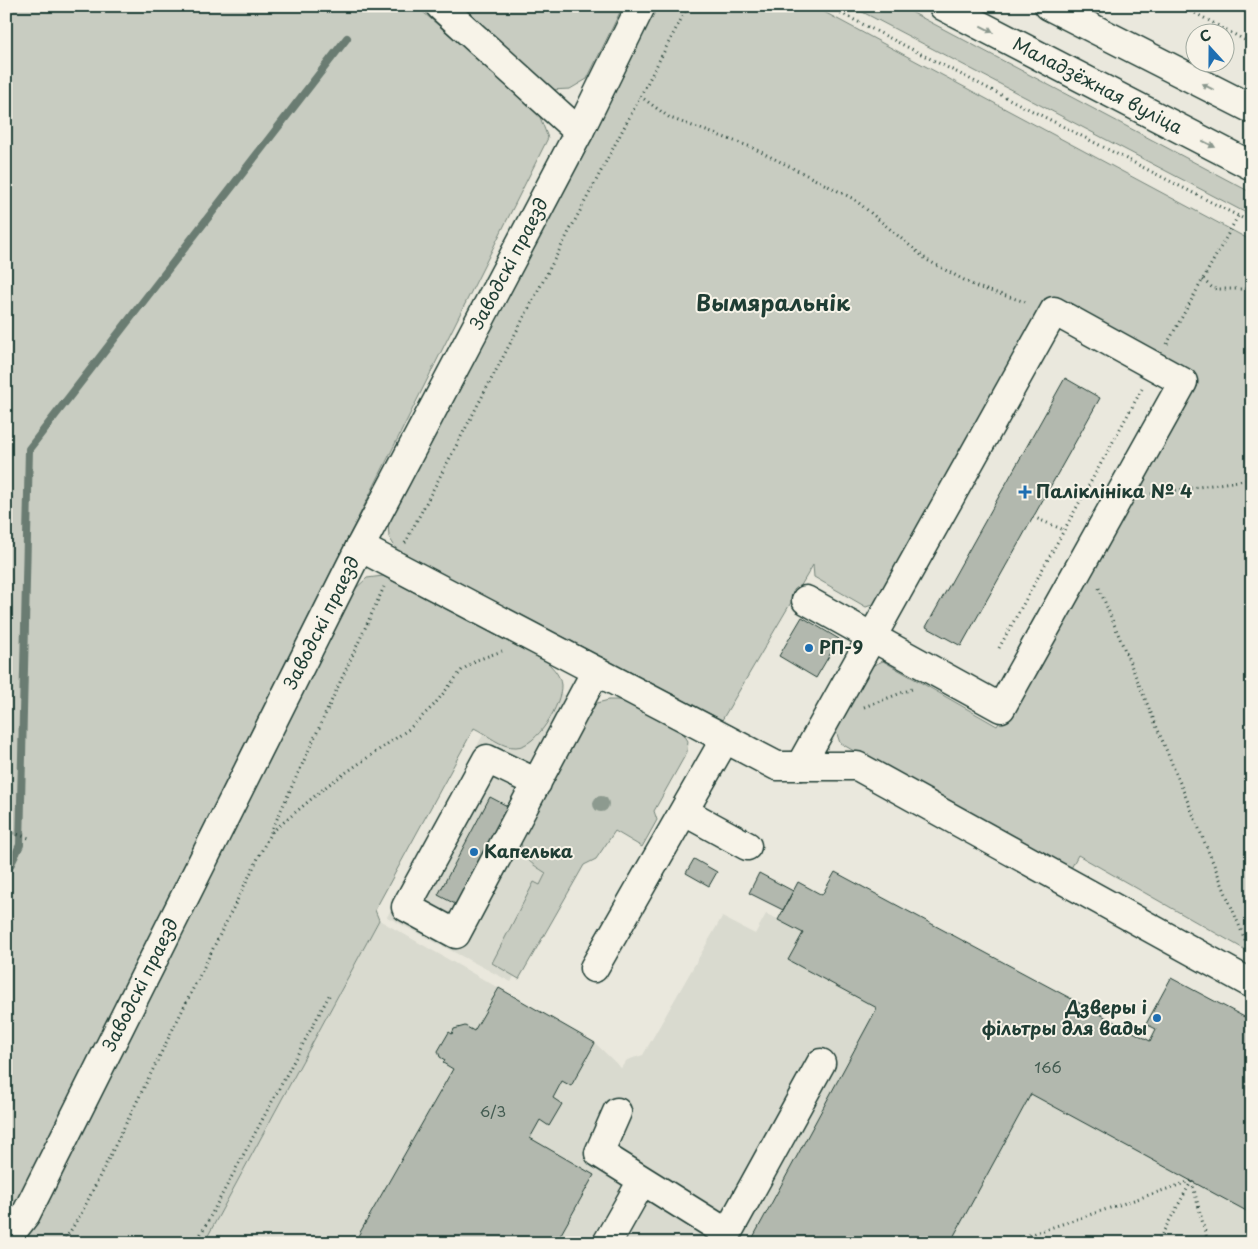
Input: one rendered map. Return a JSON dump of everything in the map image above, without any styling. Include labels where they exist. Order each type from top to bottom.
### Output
[{"type":"street","points":[[440,6],[579,132]]},
{"type":"street","name":"Заводскі праезд","points":[[6,1240],[26,1214],[360,547],[579,132],[641,6]]},
{"type":"street","name":"Маладзёжная вуліца","points":[[944,6],[1252,166]]},
{"type":"street","points":[[1049,6],[1252,109]]},
{"type":"street","points":[[800,766],[872,637],[1054,311],[1183,382],[1001,708],[944,677],[872,637],[806,600]]},
{"type":"street","points":[[360,547],[776,766],[858,766],[1252,984]]},
{"type":"street","points":[[537,783],[487,759],[406,907],[456,934],[537,783],[596,671]]},
{"type":"street","points":[[594,968],[685,812],[725,739]]},
{"type":"street","points":[[685,812],[748,846]]},
{"type":"street","points":[[617,1112],[599,1153],[724,1238],[821,1063]]},
{"type":"street","points":[[607,1243],[642,1181]]},
{"type":"path","points":[[62,1243],[81,1214],[270,834],[394,565],[688,6]]},
{"type":"path","points":[[827,6],[1252,224]]},
{"type":"path","points":[[1182,6],[1252,44]]},
{"type":"path","points":[[640,96],[670,118],[752,147],[854,200],[927,260],[969,282],[1054,311]]},
{"type":"path","points":[[1209,269],[1238,216]]},
{"type":"path","points":[[1203,280],[1214,289],[1252,289]]},
{"type":"path","points":[[999,648],[1119,432]]},
{"type":"path","points":[[1117,499],[1252,480]]},
{"type":"path","points":[[1033,517],[1064,530]]},
{"type":"path","points":[[1059,540],[1086,556],[1252,956]]},
{"type":"path","points":[[270,834],[328,785],[409,729],[434,705],[462,670],[478,660],[504,651]]},
{"type":"path","points":[[862,707],[944,677]]},
{"type":"path","points":[[13,833],[29,838]]},
{"type":"path","points":[[196,1243],[331,992]]},
{"type":"path","points":[[1005,1243],[1191,1182]]},
{"type":"path","points":[[1158,1243],[1191,1182]]},
{"type":"path","points":[[1191,1182],[1208,1243]]},
{"type":"shaded area","points":[[6,6],[416,6],[520,96],[540,117],[548,138],[13,1208],[6,1217]]},
{"type":"shaded area","points":[[469,6],[623,6],[587,79],[570,89],[550,90],[463,16]]},
{"type":"shaded area","points":[[654,6],[813,6],[1252,241],[1251,953],[1078,855],[1068,874],[840,743],[834,725],[864,669],[883,661],[997,726],[1027,678],[1193,378],[1045,298],[875,604],[866,607],[814,577],[813,565],[722,720],[397,550],[389,537],[388,522]]},
{"type":"shaded area","points":[[851,6],[900,6],[1252,193],[1252,216]]},
{"type":"shaded area","points":[[383,576],[547,662],[558,675],[561,685],[553,713],[532,740],[516,747],[500,743],[474,728],[375,910],[379,920],[204,1243],[22,1243],[39,1220],[354,590],[367,578]]},
{"type":"shaded area","points":[[517,670],[641,736],[511,982],[387,917]]},
{"type":"shaded area","points":[[620,700],[683,733],[688,741],[687,752],[654,811],[657,820],[642,847],[615,831],[596,859],[584,865],[519,979],[492,963],[534,882],[540,885],[546,873],[528,860],[520,839],[587,711],[597,703]]},
{"type":"shaded area","points":[[835,872],[1149,1041],[1156,1030],[1146,1024],[1171,978],[1252,1021],[1252,1243],[204,1243],[379,920],[595,1043],[621,1068],[627,1060],[643,1055],[722,917],[755,934],[766,914],[778,919],[798,882],[822,895]]},
{"type":"building","name":"Паліклініка № 4","points":[[1065,378],[1100,398],[961,646],[926,627]]},
{"type":"building","name":"РП-9","points":[[802,617],[839,639],[816,678],[779,656]]},
{"type":"building","name":"Капелька","points":[[490,797],[511,808],[459,906],[438,895]]},
{"type":"building","points":[[694,859],[717,872],[709,886],[686,873]]},
{"type":"building","points":[[835,872],[1150,1041],[1156,1029],[1146,1024],[1171,978],[1252,1021],[1252,1214],[1031,1094],[950,1243],[750,1243],[877,1008],[788,960],[803,933],[778,920],[798,882],[822,895]]},
{"type":"building","points":[[759,873],[793,891],[783,910],[749,893]]},
{"type":"building","points":[[499,988],[595,1043],[571,1086],[562,1081],[553,1098],[562,1104],[549,1126],[540,1120],[530,1138],[594,1175],[556,1243],[354,1243],[453,1069],[443,1063],[445,1060],[440,1057],[438,1051],[449,1032],[452,1034],[454,1029],[465,1026],[474,1031]]},
{"type":"waterway","points":[[6,874],[20,845],[29,449],[347,38]]},
{"type":"place","name":"Паліклініка № 4","points":[[1025,492]]},
{"type":"place","name":"РП-9","points":[[809,648]]},
{"type":"place","name":"Капелька","points":[[474,852]]},
{"type":"place","name":"Дзверы і фільтры для вады","points":[[1157,1018]]},
{"type":"district","name":"Вымяральнік","points":[[773,303]]}]
